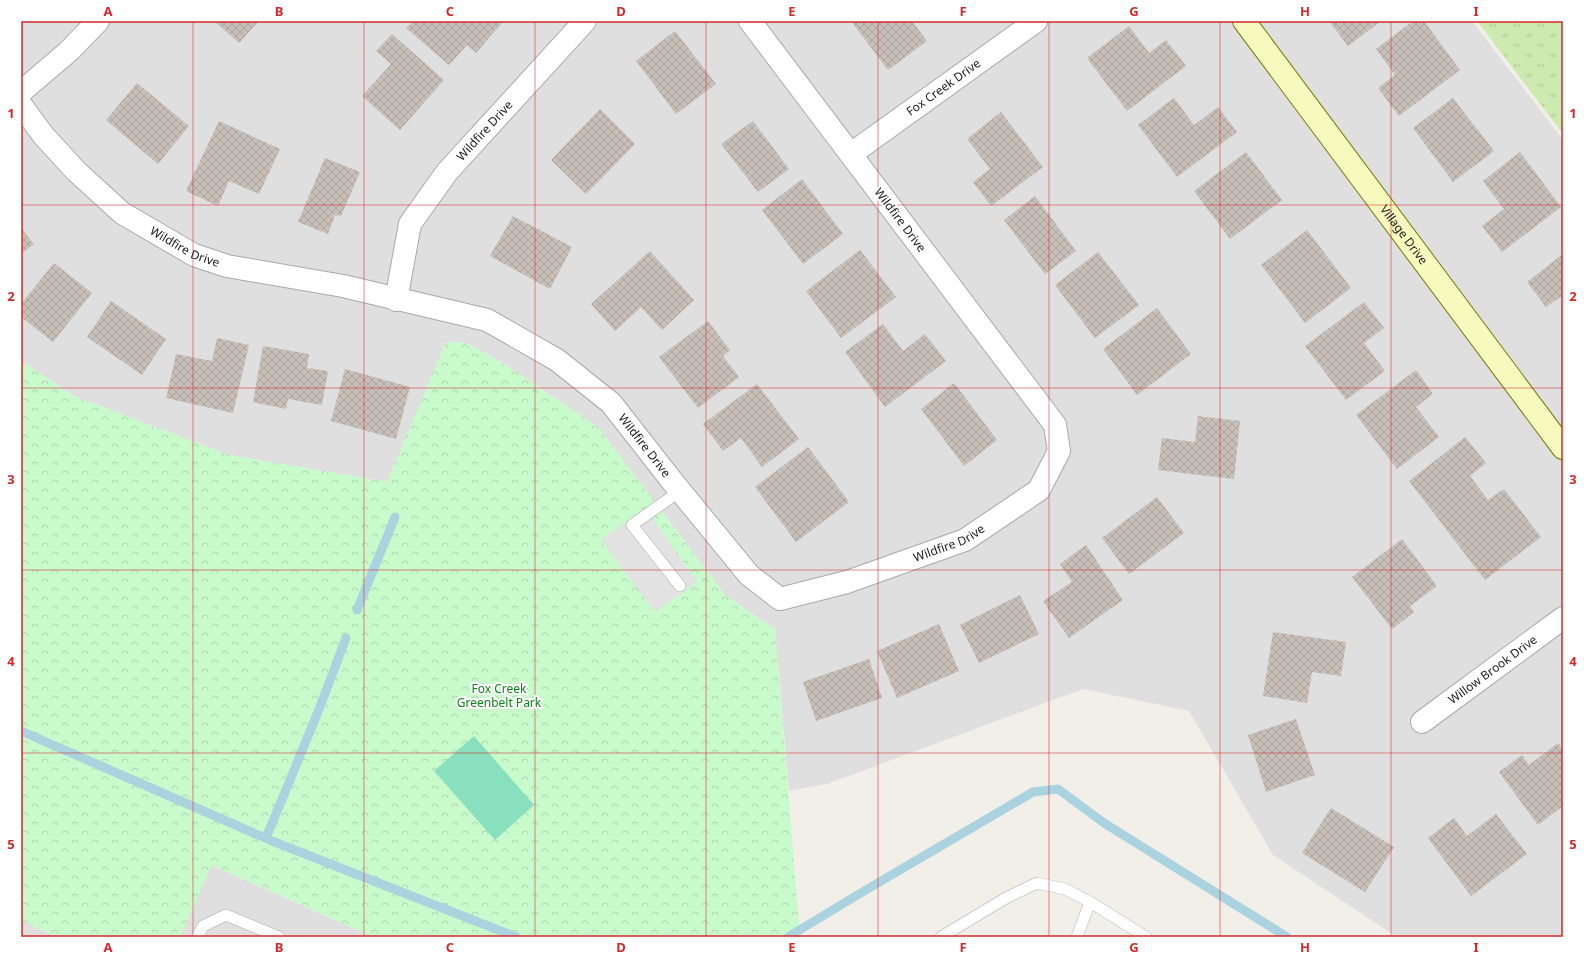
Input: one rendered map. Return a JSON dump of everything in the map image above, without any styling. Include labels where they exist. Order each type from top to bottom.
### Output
[{"type":"street","points":[[21,92],[68,51],[98,21]]},
{"type":"street","name":"Wildfire Drive","points":[[396,300],[410,224],[447,172],[585,21]]},
{"type":"street","name":"Wildfire Drive","points":[[21,105],[43,135],[76,171],[122,213],[194,255],[227,266],[343,286],[396,300],[487,320],[557,360],[611,403],[680,491],[749,575],[780,599],[847,582],[965,540],[1039,490],[1059,451],[1055,425],[750,21]]},
{"type":"street","name":"Fox Creek Drive","points":[[850,154],[1036,21]]},
{"type":"street","name":"Village Drive","points":[[1244,21],[1563,448]]},
{"type":"street","name":"Willow Brook Drive","points":[[1422,722],[1563,618]]},
{"type":"lane","points":[[680,491],[632,525],[680,586]]},
{"type":"lane","points":[[941,937],[1006,898],[1037,883],[1065,889],[1090,902],[1146,937]]},
{"type":"lane","points":[[1077,937],[1090,902]]},
{"type":"lane","points":[[197,937],[203,926],[226,915],[279,937]]},
{"type":"shaded area","points":[[21,21],[1472,21],[1563,140],[1563,937],[1397,937],[1273,855],[1189,711],[1083,689],[827,784],[789,791],[775,629],[726,596],[598,427],[501,362],[467,343],[446,342],[388,482],[229,455],[74,396],[21,361]]},
{"type":"shaded area","points":[[645,508],[697,582],[655,612],[601,540]]},
{"type":"shaded area","points":[[211,865],[373,937],[180,937]]},
{"type":"shaded area","points":[[21,920],[56,937],[21,937]]},
{"type":"green space","points":[[1477,21],[1563,21],[1563,134]]},
{"type":"green space","name":"Fox Creek Greenbelt Park","points":[[446,342],[467,343],[501,362],[598,427],[726,596],[775,629],[800,937],[373,937],[212,865],[180,937],[56,937],[21,920],[21,361],[74,396],[229,455],[387,482]]},
{"type":"green space","points":[[474,736],[534,805],[495,840],[434,771]]},
{"type":"building","points":[[214,21],[259,21],[239,43]]},
{"type":"building","points":[[413,21],[500,21],[502,23],[476,53],[467,45],[449,65],[406,28]]},
{"type":"building","points":[[851,21],[912,21],[927,41],[888,70]]},
{"type":"building","points":[[1329,21],[1381,21],[1348,46]]},
{"type":"building","points":[[1413,21],[1424,21],[1460,70],[1399,116],[1378,88],[1395,75],[1376,49]]},
{"type":"building","points":[[1129,26],[1149,53],[1166,40],[1186,66],[1127,111],[1087,58]]},
{"type":"building","points":[[675,31],[716,84],[676,114],[636,61]]},
{"type":"building","points":[[392,34],[444,80],[400,130],[362,96],[391,64],[376,51]]},
{"type":"building","points":[[137,83],[189,126],[158,164],[106,120]]},
{"type":"building","points":[[1174,98],[1194,125],[1218,107],[1237,132],[1177,177],[1138,125]]},
{"type":"building","points":[[1453,98],[1494,151],[1453,182],[1413,128]]},
{"type":"building","points":[[600,109],[635,144],[586,194],[551,160]]},
{"type":"building","points":[[1001,112],[1043,167],[991,206],[973,182],[990,169],[967,139]]},
{"type":"building","points":[[219,121],[280,149],[259,194],[229,181],[218,206],[186,191]]},
{"type":"building","points":[[753,121],[789,169],[758,192],[721,144]]},
{"type":"building","points":[[1246,152],[1282,200],[1230,239],[1194,191]]},
{"type":"building","points":[[1520,152],[1561,207],[1502,252],[1482,226],[1504,209],[1483,181]]},
{"type":"building","points":[[325,158],[360,172],[341,216],[335,215],[328,234],[298,222]]},
{"type":"building","points":[[802,179],[843,234],[803,264],[762,210]]},
{"type":"building","points":[[1035,196],[1076,251],[1045,274],[1004,220]]},
{"type":"building","points":[[513,216],[572,247],[550,289],[490,256]]},
{"type":"building","points":[[21,228],[34,244],[21,254]]},
{"type":"building","points":[[1307,230],[1351,288],[1305,323],[1261,265]]},
{"type":"building","points":[[860,250],[896,297],[841,338],[806,291]]},
{"type":"building","points":[[650,251],[694,300],[662,330],[641,307],[615,331],[591,304]]},
{"type":"building","points":[[1098,252],[1139,305],[1095,338],[1055,285]]},
{"type":"building","points":[[1563,254],[1563,295],[1546,307],[1527,282]]},
{"type":"building","points":[[54,263],[92,293],[53,342],[21,317],[21,304]]},
{"type":"building","points":[[111,301],[166,339],[142,375],[87,337]]},
{"type":"building","points":[[1364,302],[1384,328],[1364,343],[1385,371],[1346,400],[1305,346]]},
{"type":"building","points":[[1157,308],[1191,354],[1137,395],[1103,349]]},
{"type":"building","points":[[708,321],[730,350],[723,356],[739,377],[698,408],[659,357]]},
{"type":"building","points":[[883,324],[903,351],[925,334],[946,361],[885,407],[845,352]]},
{"type":"building","points":[[217,338],[249,345],[233,413],[166,398],[176,354],[212,361]]},
{"type":"building","points":[[263,346],[309,354],[307,368],[328,371],[322,405],[288,399],[286,409],[253,402]]},
{"type":"building","points":[[345,369],[410,387],[396,439],[331,421]]},
{"type":"building","points":[[1416,370],[1433,394],[1416,407],[1439,437],[1397,469],[1356,415]]},
{"type":"building","points":[[954,383],[997,440],[964,466],[921,409]]},
{"type":"building","points":[[757,384],[799,439],[762,467],[741,438],[723,451],[703,424]]},
{"type":"building","points":[[1198,416],[1240,421],[1234,479],[1158,470],[1162,438],[1195,442]]},
{"type":"building","points":[[1465,437],[1486,463],[1470,476],[1488,500],[1504,489],[1541,537],[1485,580],[1409,481]]},
{"type":"building","points":[[808,447],[849,502],[796,542],[755,487]]},
{"type":"building","points":[[1157,497],[1184,533],[1129,574],[1102,538]]},
{"type":"building","points":[[1402,539],[1437,586],[1410,606],[1414,612],[1392,629],[1352,577]]},
{"type":"building","points":[[1086,545],[1123,600],[1069,638],[1043,601],[1072,582],[1060,564]]},
{"type":"building","points":[[1020,595],[1039,634],[979,663],[960,625]]},
{"type":"building","points":[[939,624],[959,671],[897,698],[877,651]]},
{"type":"building","points":[[1273,632],[1346,642],[1341,676],[1312,672],[1307,703],[1263,696]]},
{"type":"building","points":[[869,659],[882,698],[816,721],[803,682]]},
{"type":"building","points":[[1296,719],[1315,775],[1266,792],[1248,735]]},
{"type":"building","points":[[1558,743],[1563,750],[1563,806],[1538,825],[1499,772],[1522,755],[1529,765]]},
{"type":"building","points":[[1331,808],[1394,847],[1365,892],[1302,853]]},
{"type":"building","points":[[1496,814],[1527,854],[1471,896],[1428,838],[1454,818],[1467,836]]},
{"type":"waterway","points":[[357,610],[395,517]]},
{"type":"waterway","points":[[266,838],[318,712],[346,638]]},
{"type":"waterway","points":[[21,731],[272,841],[516,937]]},
{"type":"waterway","points":[[788,937],[1033,792],[1058,789],[1104,823],[1287,937]]}]
